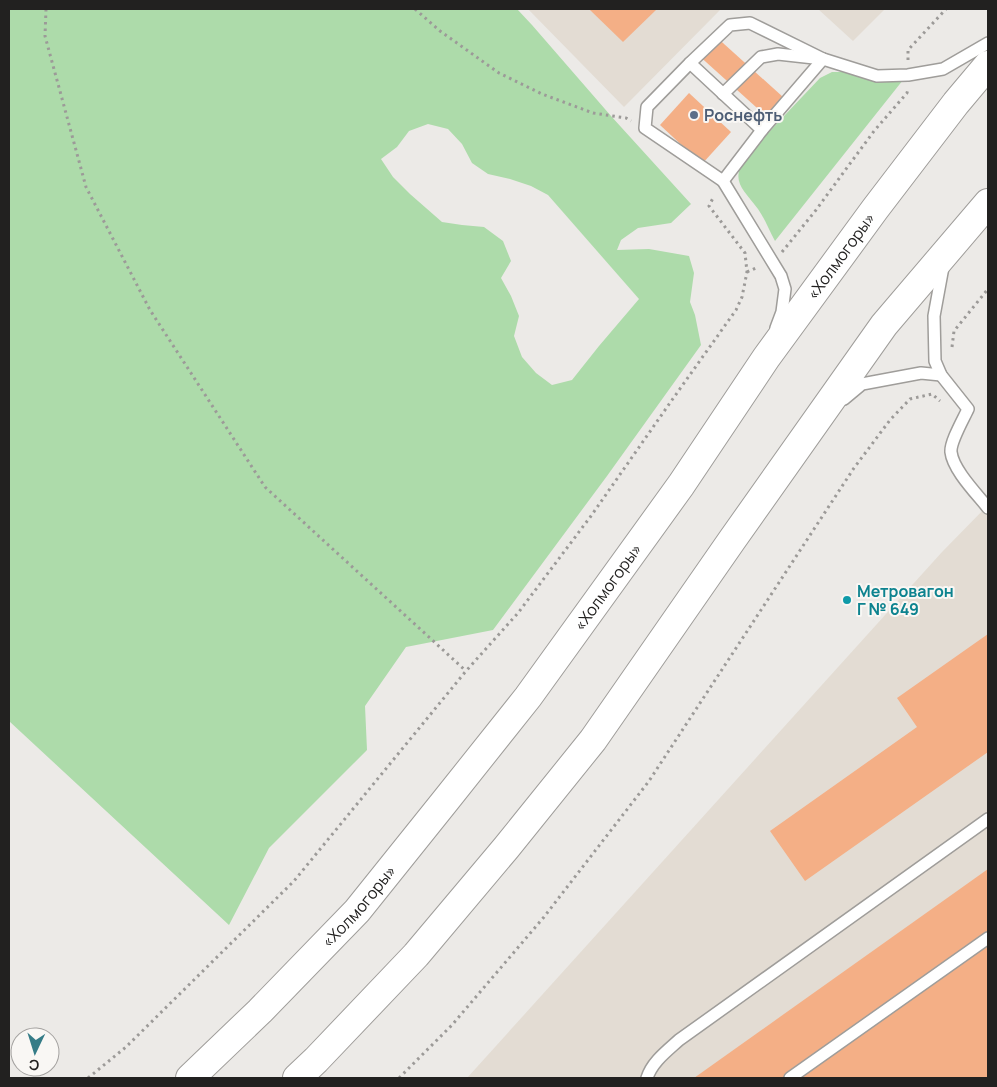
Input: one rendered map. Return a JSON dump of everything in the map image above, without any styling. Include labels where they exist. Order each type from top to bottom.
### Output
[{"type":"highway","name":"«Холмогоры»","points":[[190,1078],[260,1011],[356,911],[528,697],[681,485],[766,358],[875,209],[956,103],[988,65]]},
{"type":"highway","points":[[297,1078],[416,955],[506,848],[587,747],[884,326],[988,203]]},
{"type":"lane","points":[[766,358],[782,312],[785,289],[781,276],[722,182],[645,128],[648,107],[730,25],[750,24],[823,59],[877,76],[908,75],[943,69],[988,43]]},
{"type":"lane","points":[[723,94],[762,56],[778,54],[823,59]]},
{"type":"lane","points":[[722,182],[762,130],[823,59]]},
{"type":"lane","points":[[690,63],[762,130]]},
{"type":"lane","points":[[945,252],[934,316],[935,361],[941,375],[968,409],[956,434],[951,452],[958,472],[988,508]]},
{"type":"lane","points":[[814,425],[862,384],[920,373],[941,375]]},
{"type":"lane","points":[[647,1078],[659,1058],[679,1040],[988,819]]},
{"type":"lane","points":[[790,1078],[988,938]]},
{"type":"path","points":[[46,9],[45,36],[86,187],[150,310],[265,487],[466,671]]},
{"type":"path","points":[[415,9],[440,31],[499,73],[542,94],[584,110],[626,118],[645,128]]},
{"type":"path","points":[[747,272],[772,261],[784,251],[874,131],[906,92],[909,85],[908,50],[946,9]]},
{"type":"path","points":[[88,1078],[126,1047],[294,880],[466,671],[518,613],[585,524],[736,310],[742,297],[747,272],[744,252],[709,206],[722,182]]},
{"type":"path","points":[[952,348],[954,331],[988,289]]},
{"type":"path","points":[[399,1078],[452,1025],[544,916],[648,781],[854,468],[890,420],[910,399],[932,394],[946,406],[959,397]]},
{"type":"shaded area","points":[[528,9],[721,9],[624,107]]},
{"type":"shaded area","points":[[818,9],[885,9],[853,41]]},
{"type":"shaded area","points":[[988,505],[988,1078],[467,1078],[942,552]]},
{"type":"green space","points":[[9,9],[517,9],[691,204],[671,223],[638,228],[621,240],[617,250],[649,249],[689,256],[694,273],[690,302],[695,315],[701,345],[493,630],[406,647],[365,706],[367,750],[269,848],[229,925],[9,721]],"holes":[[[428,124],[448,129],[462,144],[472,163],[488,174],[531,186],[548,195],[639,299],[572,380],[552,385],[536,373],[522,357],[514,336],[519,316],[501,278],[511,261],[503,241],[484,227],[442,222],[393,177],[381,159],[397,147],[409,131]]]},
{"type":"green space","points":[[832,72],[850,72],[903,80],[775,241],[760,213],[739,182],[740,169],[750,152],[820,78]]},
{"type":"building","points":[[589,9],[657,9],[623,42]]},
{"type":"building","points":[[713,34],[783,97],[766,116],[696,53]]},
{"type":"building","points":[[689,93],[731,132],[702,164],[660,125]]},
{"type":"building","points":[[988,634],[988,752],[805,881],[770,831],[917,727],[897,698]]},
{"type":"building","points":[[988,869],[988,1078],[694,1078]]},
{"type":"place","name":"Роснефть","points":[[694,115]]},
{"type":"place","name":"Метровагон Г № 649","points":[[847,600]]}]
